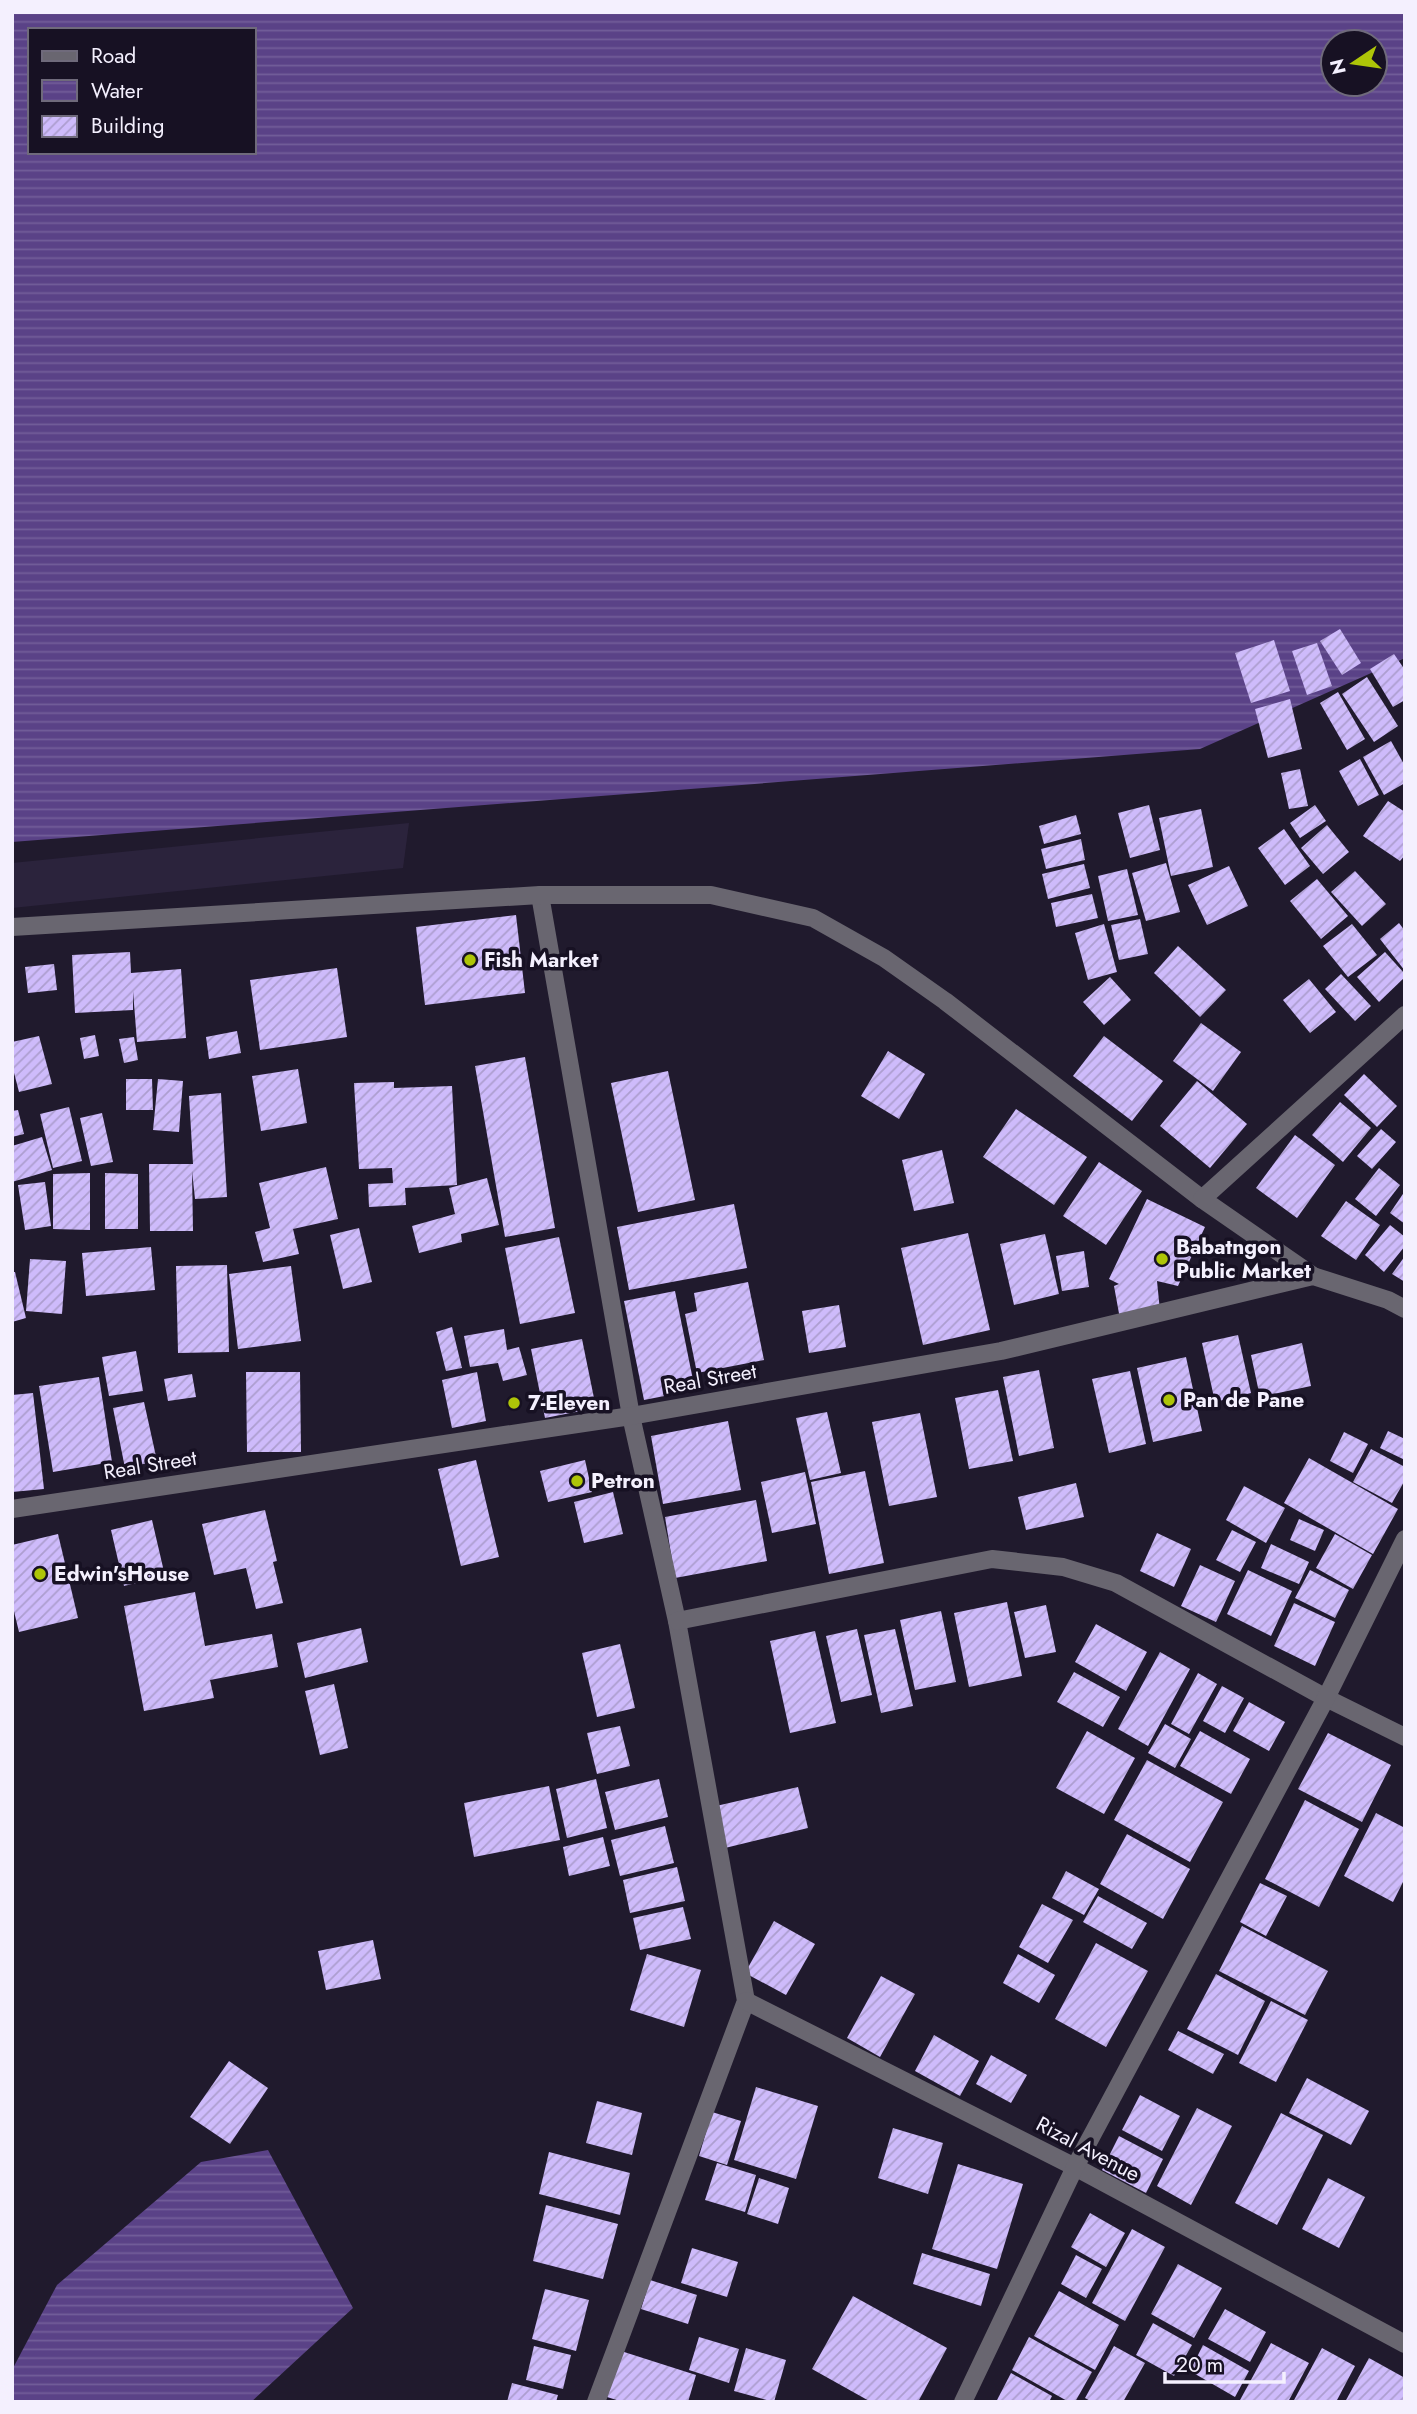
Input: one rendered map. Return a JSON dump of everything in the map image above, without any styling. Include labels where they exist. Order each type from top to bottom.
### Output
[{"type":"street","points":[[540,895],[631,1416],[677,1621],[747,2001],[596,2402]]},
{"type":"street","points":[[12,928],[540,895],[711,895],[813,918],[884,958],[945,1001],[1202,1199],[1313,1276],[1388,1300],[1405,1309]]},
{"type":"street","points":[[1202,1199],[1405,1015]]},
{"type":"street","name":"Real Street","points":[[12,1509],[631,1416],[1001,1351],[1313,1276]]},
{"type":"street","points":[[963,2402],[1075,2166],[1326,1698],[1405,1539]]},
{"type":"street","points":[[677,1621],[992,1559],[1063,1567],[1116,1583],[1326,1698],[1405,1737]]},
{"type":"street","name":"Rizal Avenue","points":[[747,2001],[1075,2166],[1405,2344]]},
{"type":"shaded area","points":[[409,823],[403,868],[12,908],[12,863]]},
{"type":"water","points":[[12,12],[1405,12],[1405,658],[1200,749],[12,842]]},
{"type":"water","points":[[268,2150],[353,2308],[251,2402],[12,2402],[12,2370],[57,2285],[201,2162]]},
{"type":"building","points":[[1340,629],[1361,663],[1342,675],[1320,641]]},
{"type":"building","points":[[1274,640],[1290,691],[1251,703],[1235,653]]},
{"type":"building","points":[[1317,643],[1332,686],[1307,695],[1292,651]]},
{"type":"building","points":[[1394,654],[1405,670],[1405,700],[1393,707],[1370,669]]},
{"type":"building","points":[[1367,677],[1398,726],[1374,742],[1342,694]]},
{"type":"building","points":[[1338,692],[1365,739],[1347,750],[1320,703]]},
{"type":"building","points":[[1290,699],[1302,749],[1268,758],[1255,709]]},
{"type":"building","points":[[1391,741],[1405,766],[1405,783],[1384,795],[1363,757]]},
{"type":"building","points":[[1360,759],[1379,795],[1358,806],[1339,771]]},
{"type":"building","points":[[1300,769],[1308,806],[1289,809],[1281,773]]},
{"type":"building","points":[[1388,801],[1405,812],[1405,855],[1400,861],[1363,836]]},
{"type":"building","points":[[1149,805],[1160,850],[1130,858],[1118,813]]},
{"type":"building","points":[[1315,805],[1326,821],[1300,838],[1290,823]]},
{"type":"building","points":[[1201,809],[1213,867],[1171,876],[1159,818]]},
{"type":"building","points":[[1076,815],[1081,834],[1044,844],[1039,826]]},
{"type":"building","points":[[1327,825],[1349,852],[1323,874],[1301,848]]},
{"type":"building","points":[[1284,829],[1310,866],[1285,885],[1258,848]]},
{"type":"building","points":[[1081,839],[1085,860],[1046,869],[1041,849]]},
{"type":"building","points":[[1166,863],[1180,912],[1146,921],[1132,873]]},
{"type":"building","points":[[1084,864],[1090,888],[1048,899],[1042,874]]},
{"type":"building","points":[[1229,866],[1248,906],[1207,925],[1188,885]]},
{"type":"building","points":[[1127,869],[1138,915],[1108,921],[1098,876]]},
{"type":"building","points":[[1355,871],[1386,904],[1362,926],[1331,892]]},
{"type":"building","points":[[1317,879],[1348,916],[1321,939],[1290,901]]},
{"type":"building","points":[[1092,894],[1098,918],[1056,927],[1051,903]]},
{"type":"building","name":"Fish Market","points":[[516,915],[525,993],[425,1005],[416,927]]},
{"type":"building","points":[[1140,919],[1148,954],[1119,960],[1111,925]]},
{"type":"building","points":[[1399,923],[1405,931],[1405,971],[1380,939]]},
{"type":"building","points":[[1104,924],[1117,972],[1088,980],[1075,933]]},
{"type":"building","points":[[1352,924],[1377,955],[1348,977],[1323,946]]},
{"type":"building","points":[[1178,946],[1226,990],[1200,1017],[1154,973]]},
{"type":"building","points":[[130,952],[131,973],[181,969],[186,1038],[137,1042],[133,991],[133,1010],[75,1013],[72,955]]},
{"type":"building","points":[[1385,952],[1405,977],[1379,1002],[1357,977]]},
{"type":"building","points":[[54,964],[57,990],[28,993],[25,967]]},
{"type":"building","points":[[337,968],[347,1037],[260,1050],[250,980]]},
{"type":"building","points":[[1341,974],[1371,1006],[1355,1021],[1325,989]]},
{"type":"building","points":[[1110,977],[1131,1000],[1104,1025],[1083,1002]]},
{"type":"building","points":[[1309,979],[1336,1012],[1310,1033],[1283,1000]]},
{"type":"building","points":[[1201,1023],[1241,1052],[1213,1091],[1173,1061]]},
{"type":"building","points":[[237,1031],[241,1053],[209,1059],[206,1037]]},
{"type":"building","points":[[95,1035],[99,1056],[84,1059],[80,1038]]},
{"type":"building","points":[[39,1036],[52,1084],[19,1092],[12,1065],[12,1042]]},
{"type":"building","points":[[1104,1036],[1163,1081],[1132,1121],[1073,1076]]},
{"type":"building","points":[[134,1037],[138,1060],[124,1063],[119,1039]]},
{"type":"building","points":[[888,1051],[925,1074],[899,1119],[861,1096]]},
{"type":"building","points":[[525,1057],[555,1228],[505,1237],[475,1066]]},
{"type":"building","points":[[298,1069],[307,1123],[261,1131],[252,1076]]},
{"type":"building","points":[[668,1071],[695,1200],[638,1212],[611,1083]]},
{"type":"building","points":[[1364,1074],[1397,1106],[1377,1127],[1344,1095]]},
{"type":"building","points":[[126,1079],[152,1079],[153,1110],[126,1110]]},
{"type":"building","points":[[158,1079],[183,1081],[179,1132],[153,1130]]},
{"type":"building","points":[[1197,1081],[1247,1124],[1210,1168],[1160,1126]]},
{"type":"building","points":[[394,1082],[394,1088],[452,1086],[457,1185],[405,1188],[406,1205],[369,1207],[368,1184],[393,1183],[392,1168],[359,1169],[354,1083]]},
{"type":"building","points":[[221,1093],[227,1197],[195,1199],[192,1171],[193,1231],[150,1231],[149,1164],[193,1164],[189,1096]]},
{"type":"building","points":[[1340,1102],[1371,1128],[1343,1162],[1312,1135]]},
{"type":"building","points":[[69,1107],[82,1161],[53,1168],[40,1114]]},
{"type":"building","points":[[1016,1109],[1087,1157],[1054,1205],[983,1157]]},
{"type":"building","points":[[18,1110],[24,1134],[12,1137],[12,1111]]},
{"type":"building","points":[[102,1113],[113,1162],[91,1166],[80,1118]]},
{"type":"building","points":[[1381,1129],[1396,1142],[1372,1169],[1357,1156]]},
{"type":"building","points":[[1295,1135],[1335,1165],[1297,1218],[1256,1188]]},
{"type":"building","points":[[42,1137],[52,1170],[12,1182],[12,1146]]},
{"type":"building","points":[[942,1150],[954,1203],[914,1211],[902,1160]]},
{"type":"building","points":[[1099,1162],[1142,1191],[1106,1245],[1063,1216]]},
{"type":"building","points":[[326,1167],[338,1219],[293,1229],[299,1254],[263,1262],[255,1232],[270,1228],[259,1183]]},
{"type":"building","points":[[1379,1168],[1400,1185],[1376,1216],[1355,1199]]},
{"type":"building","points":[[90,1173],[90,1230],[53,1229],[53,1174]]},
{"type":"building","points":[[105,1173],[138,1174],[138,1229],[105,1229]]},
{"type":"building","points":[[487,1178],[499,1225],[461,1234],[462,1242],[419,1253],[412,1226],[455,1214],[449,1188]]},
{"type":"building","points":[[45,1182],[51,1226],[25,1230],[18,1185]]},
{"type":"building","points":[[1405,1191],[1405,1224],[1390,1213]]},
{"type":"building","points":[[1147,1199],[1205,1227],[1178,1286],[1157,1281],[1160,1311],[1120,1319],[1114,1286],[1119,1284],[1109,1279]]},
{"type":"building","points":[[1346,1201],[1380,1225],[1356,1260],[1321,1236]]},
{"type":"building","points":[[734,1204],[747,1268],[629,1290],[617,1227]]},
{"type":"building","points":[[1390,1225],[1405,1237],[1405,1246],[1384,1272],[1365,1255]]},
{"type":"building","points":[[359,1228],[372,1282],[343,1289],[330,1235]]},
{"type":"building","points":[[968,1233],[990,1330],[923,1345],[901,1248]]},
{"type":"building","points":[[1045,1234],[1059,1294],[1014,1305],[1000,1244]]},
{"type":"building","points":[[559,1237],[575,1313],[520,1324],[505,1248]]},
{"type":"building","points":[[151,1247],[155,1290],[86,1296],[82,1253]]},
{"type":"building","points":[[1084,1251],[1089,1287],[1062,1291],[1056,1256]]},
{"type":"building","points":[[1405,1256],[1405,1282],[1392,1274]]},
{"type":"building","points":[[30,1259],[66,1261],[62,1314],[26,1311]]},
{"type":"building","points":[[227,1265],[229,1352],[178,1353],[176,1266]]},
{"type":"building","points":[[291,1266],[301,1341],[238,1349],[229,1274]]},
{"type":"building","points":[[12,1272],[15,1272],[26,1318],[12,1322]]},
{"type":"building","points":[[748,1282],[764,1360],[697,1373],[685,1314],[697,1311],[694,1293]]},
{"type":"building","points":[[675,1291],[695,1390],[644,1400],[624,1301]]},
{"type":"building","points":[[839,1305],[846,1347],[809,1353],[802,1311]]},
{"type":"building","points":[[452,1327],[462,1368],[446,1371],[436,1332]]},
{"type":"building","points":[[504,1329],[507,1350],[519,1347],[527,1375],[503,1381],[498,1363],[470,1367],[464,1336]]},
{"type":"building","points":[[1238,1335],[1251,1393],[1215,1402],[1202,1343]]},
{"type":"building","points":[[582,1339],[596,1408],[545,1418],[531,1349]]},
{"type":"building","points":[[1302,1343],[1311,1386],[1260,1397],[1251,1355]]},
{"type":"building","points":[[136,1351],[143,1391],[109,1396],[102,1357]]},
{"type":"building","name":"Pan de Pane","points":[[1186,1357],[1202,1431],[1153,1442],[1137,1368]]},
{"type":"building","points":[[1039,1370],[1054,1448],[1019,1456],[1003,1377]]},
{"type":"building","points":[[1130,1371],[1146,1444],[1109,1453],[1092,1379]]},
{"type":"building","points":[[246,1372],[300,1372],[301,1452],[247,1452]]},
{"type":"building","points":[[477,1372],[486,1421],[452,1428],[442,1380]]},
{"type":"building","points":[[192,1374],[196,1397],[168,1401],[164,1379]]},
{"type":"building","points":[[99,1377],[112,1462],[53,1472],[39,1386]]},
{"type":"building","points":[[998,1390],[1013,1461],[969,1469],[955,1398]]},
{"type":"building","points":[[33,1393],[44,1489],[12,1492],[12,1395]]},
{"type":"building","points":[[144,1402],[157,1461],[125,1468],[113,1408]]},
{"type":"building","points":[[827,1412],[841,1473],[810,1480],[796,1418]]},
{"type":"building","points":[[920,1413],[937,1497],[889,1506],[872,1422]]},
{"type":"building","points":[[728,1421],[741,1490],[663,1504],[651,1436]]},
{"type":"building","points":[[1388,1431],[1405,1439],[1405,1460],[1380,1448]]},
{"type":"building","points":[[1344,1432],[1368,1444],[1353,1473],[1330,1461]]},
{"type":"building","points":[[1371,1449],[1405,1467],[1405,1480],[1392,1503],[1353,1482]]},
{"type":"building","points":[[1309,1458],[1398,1509],[1373,1554],[1284,1503]]},
{"type":"building","points":[[476,1460],[499,1557],[461,1566],[438,1469]]},
{"type":"building","points":[[585,1460],[592,1492],[548,1502],[540,1471]]},
{"type":"building","points":[[865,1471],[884,1563],[829,1574],[811,1482]]},
{"type":"building","points":[[805,1472],[816,1524],[772,1533],[761,1482]]},
{"type":"building","points":[[1076,1483],[1084,1517],[1026,1530],[1018,1497]]},
{"type":"building","points":[[1244,1486],[1285,1508],[1266,1543],[1226,1520]]},
{"type":"building","points":[[613,1492],[623,1534],[584,1543],[574,1502]]},
{"type":"building","points":[[756,1500],[767,1561],[675,1578],[665,1517]]},
{"type":"building","points":[[265,1510],[283,1603],[256,1609],[246,1568],[214,1575],[202,1524]]},
{"type":"building","points":[[1299,1519],[1324,1530],[1315,1551],[1290,1540]]},
{"type":"building","points":[[152,1520],[165,1576],[124,1586],[111,1530]]},
{"type":"building","points":[[1232,1530],[1256,1542],[1240,1572],[1216,1560]]},
{"type":"building","points":[[1157,1533],[1191,1549],[1174,1587],[1140,1571]]},
{"type":"building","name":"Edwin'sHouse","points":[[58,1534],[78,1618],[19,1632],[12,1603],[12,1545]]},
{"type":"building","points":[[1335,1534],[1372,1555],[1353,1589],[1316,1568]]},
{"type":"building","points":[[1271,1544],[1309,1562],[1299,1584],[1261,1568]]},
{"type":"building","points":[[1200,1565],[1235,1581],[1216,1622],[1181,1606]]},
{"type":"building","points":[[1248,1570],[1292,1591],[1271,1636],[1227,1614]]},
{"type":"building","points":[[1310,1570],[1349,1590],[1335,1618],[1295,1598]]},
{"type":"building","points":[[195,1592],[205,1646],[272,1634],[278,1667],[210,1680],[214,1698],[144,1711],[124,1606]]},
{"type":"building","points":[[1007,1602],[1022,1676],[969,1687],[954,1613]]},
{"type":"building","points":[[1294,1603],[1335,1622],[1315,1666],[1274,1646]]},
{"type":"building","points":[[1046,1605],[1056,1652],[1025,1658],[1014,1612]]},
{"type":"building","points":[[941,1611],[956,1682],[915,1690],[900,1620]]},
{"type":"building","points":[[1096,1624],[1147,1652],[1126,1691],[1075,1662]]},
{"type":"building","points":[[361,1628],[368,1662],[305,1678],[297,1643]]},
{"type":"building","points":[[857,1629],[872,1695],[841,1702],[826,1636]]},
{"type":"building","points":[[895,1629],[913,1706],[881,1713],[864,1635]]},
{"type":"building","points":[[815,1631],[836,1723],[790,1733],[770,1641]]},
{"type":"building","points":[[620,1644],[635,1708],[597,1717],[582,1653]]},
{"type":"building","points":[[1160,1652],[1190,1669],[1148,1746],[1118,1729]]},
{"type":"building","points":[[1074,1672],[1120,1697],[1103,1727],[1057,1702]]},
{"type":"building","points":[[1198,1673],[1217,1684],[1189,1734],[1171,1724]]},
{"type":"building","points":[[334,1684],[348,1748],[320,1755],[305,1691]]},
{"type":"building","points":[[1222,1686],[1244,1698],[1225,1733],[1203,1721]]},
{"type":"building","points":[[1249,1702],[1285,1722],[1269,1751],[1233,1731]]},
{"type":"building","points":[[1165,1724],[1191,1739],[1175,1768],[1148,1753]]},
{"type":"building","points":[[620,1726],[630,1766],[597,1774],[587,1733]]},
{"type":"building","points":[[1087,1731],[1135,1758],[1104,1814],[1056,1788]]},
{"type":"building","points":[[1200,1731],[1250,1759],[1231,1794],[1180,1766]]},
{"type":"building","points":[[1328,1733],[1391,1765],[1362,1822],[1298,1789]]},
{"type":"building","points":[[1147,1760],[1223,1802],[1190,1862],[1114,1820]]},
{"type":"building","points":[[596,1779],[607,1828],[567,1838],[556,1789]]},
{"type":"building","points":[[659,1779],[668,1817],[615,1830],[605,1792]]},
{"type":"building","points":[[549,1786],[560,1840],[474,1857],[464,1803]]},
{"type":"building","points":[[798,1787],[808,1828],[725,1848],[716,1806]]},
{"type":"building","points":[[1305,1800],[1359,1829],[1319,1907],[1265,1879]]},
{"type":"building","points":[[1376,1813],[1405,1828],[1405,1878],[1393,1902],[1344,1876]]},
{"type":"building","points":[[665,1826],[674,1863],[620,1876],[611,1840]]},
{"type":"building","points":[[1127,1834],[1190,1869],[1163,1919],[1100,1884]]},
{"type":"building","points":[[603,1837],[610,1866],[569,1876],[563,1847]]},
{"type":"building","points":[[677,1867],[685,1901],[630,1913],[623,1880]]},
{"type":"building","points":[[1066,1871],[1099,1889],[1084,1915],[1052,1898]]},
{"type":"building","points":[[1260,1883],[1287,1896],[1266,1936],[1240,1922]]},
{"type":"building","points":[[1098,1896],[1147,1923],[1132,1949],[1083,1922]]},
{"type":"building","points":[[1042,1904],[1073,1920],[1048,1963],[1019,1947]]},
{"type":"building","points":[[683,1907],[691,1939],[640,1950],[633,1918]]},
{"type":"building","points":[[774,1921],[815,1944],[786,1995],[745,1973]]},
{"type":"building","points":[[1242,1926],[1328,1971],[1305,2015],[1219,1971]]},
{"type":"building","points":[[373,1940],[381,1979],[326,1990],[318,1951]]},
{"type":"building","points":[[1096,1943],[1148,1971],[1106,2047],[1055,2019]]},
{"type":"building","points":[[647,1954],[701,1970],[684,2027],[630,2010]]},
{"type":"building","points":[[1018,1954],[1055,1975],[1039,2003],[1003,1983]]},
{"type":"building","points":[[1216,1974],[1265,2001],[1238,2055],[1187,2029]]},
{"type":"building","points":[[881,1976],[915,1994],[880,2057],[847,2038]]},
{"type":"building","points":[[1271,2001],[1308,2020],[1276,2082],[1239,2063]]},
{"type":"building","points":[[1178,2031],[1224,2054],[1213,2074],[1168,2050]]},
{"type":"building","points":[[934,2035],[979,2061],[960,2096],[915,2071]]},
{"type":"building","points":[[991,2055],[1027,2075],[1011,2103],[976,2084]]},
{"type":"building","points":[[229,2061],[268,2088],[230,2144],[190,2117]]},
{"type":"building","points":[[1307,2078],[1369,2111],[1351,2145],[1289,2113]]},
{"type":"building","points":[[756,2087],[818,2106],[796,2179],[734,2160]]},
{"type":"building","points":[[1140,2095],[1180,2116],[1162,2151],[1122,2130]]},
{"type":"building","points":[[597,2101],[642,2113],[632,2155],[586,2143]]},
{"type":"building","points":[[1197,2108],[1232,2126],[1191,2205],[1157,2186]]},
{"type":"building","points":[[712,2112],[741,2121],[727,2165],[699,2156]]},
{"type":"building","points":[[1281,2113],[1323,2135],[1277,2225],[1235,2203]]},
{"type":"building","points":[[893,2128],[943,2143],[928,2194],[878,2178]]},
{"type":"building","points":[[1119,2136],[1163,2159],[1146,2193],[1102,2170]]},
{"type":"building","points":[[549,2152],[630,2173],[620,2215],[539,2194]]},
{"type":"building","points":[[717,2163],[756,2175],[745,2212],[705,2200]]},
{"type":"building","points":[[958,2164],[1023,2184],[997,2269],[932,2249]]},
{"type":"building","points":[[759,2178],[789,2188],[778,2224],[747,2214]]},
{"type":"building","points":[[1328,2178],[1365,2197],[1339,2248],[1302,2229]]},
{"type":"building","points":[[546,2205],[618,2224],[603,2279],[533,2261]]},
{"type":"building","points":[[1090,2213],[1125,2233],[1106,2267],[1071,2247]]},
{"type":"building","points":[[1132,2229],[1165,2247],[1125,2321],[1092,2303]]},
{"type":"building","points":[[692,2248],[738,2262],[727,2297],[681,2283]]},
{"type":"building","points":[[922,2253],[990,2274],[981,2306],[913,2284]]},
{"type":"building","points":[[1076,2255],[1102,2269],[1086,2298],[1061,2284]]},
{"type":"building","points":[[1178,2264],[1222,2288],[1194,2338],[1151,2314]]},
{"type":"building","points":[[650,2280],[697,2295],[688,2324],[641,2309]]},
{"type":"building","points":[[545,2289],[589,2300],[576,2351],[532,2339]]},
{"type":"building","points":[[1059,2291],[1119,2325],[1095,2370],[1034,2336]]},
{"type":"building","points":[[853,2296],[947,2348],[918,2402],[871,2402],[812,2369]]},
{"type":"building","points":[[1225,2309],[1266,2332],[1250,2362],[1208,2339]]},
{"type":"building","points":[[1153,2323],[1192,2345],[1174,2376],[1136,2355]]},
{"type":"building","points":[[699,2337],[739,2349],[729,2383],[689,2370]]},
{"type":"building","points":[[1029,2337],[1092,2372],[1075,2402],[1069,2402],[1012,2370]]},
{"type":"building","points":[[1271,2343],[1309,2363],[1288,2402],[1239,2402]]},
{"type":"building","points":[[1203,2345],[1249,2371],[1235,2397],[1190,2371]]},
{"type":"building","points":[[534,2346],[571,2355],[563,2389],[526,2380]]},
{"type":"building","points":[[1114,2346],[1145,2363],[1123,2402],[1092,2402],[1085,2398]]},
{"type":"building","points":[[746,2348],[786,2360],[774,2402],[734,2391]]},
{"type":"building","points":[[1322,2348],[1355,2366],[1336,2402],[1293,2402]]},
{"type":"building","points":[[621,2351],[696,2375],[688,2402],[623,2402],[607,2397]]},
{"type":"building","points":[[1369,2358],[1405,2378],[1405,2402],[1345,2402]]},
{"type":"building","points":[[1011,2373],[1052,2396],[1049,2402],[996,2402]]},
{"type":"building","points":[[512,2383],[558,2395],[556,2402],[507,2402]]},
{"type":"place","name":"Fish Market","points":[[470,960]]},
{"type":"place","name":"Babatngon Public Market","points":[[1162,1259]]},
{"type":"place","name":"Pan de Pane","points":[[1169,1400]]},
{"type":"place","name":"7-Eleven","points":[[514,1403]]},
{"type":"place","name":"Petron","points":[[577,1481]]},
{"type":"place","name":"Edwin'sHouse","points":[[40,1574]]}]
